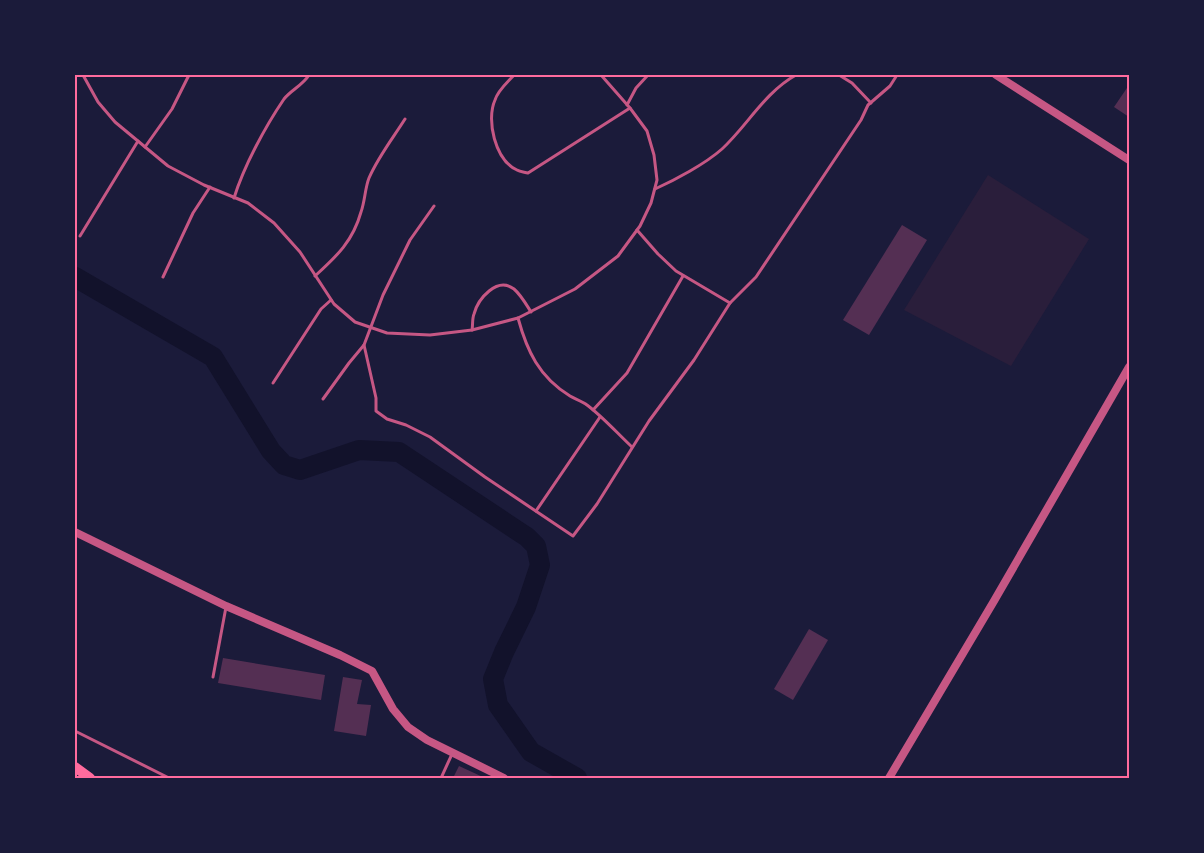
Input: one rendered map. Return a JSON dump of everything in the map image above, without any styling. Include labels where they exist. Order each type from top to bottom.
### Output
[{"type":"highway","points":[[75,766],[90,778]]},
{"type":"street","points":[[996,75],[1129,160]]},
{"type":"street","points":[[889,778],[1129,367]]},
{"type":"street","points":[[75,532],[226,606],[340,654],[372,671],[393,709],[408,727],[427,740],[504,778]]},
{"type":"lane","points":[[83,75],[98,102],[115,122],[168,166],[248,203],[274,223],[300,252],[331,300],[355,322],[387,332],[430,335],[472,330],[518,318],[531,312],[575,288],[618,256],[637,230],[651,203],[655,189],[657,180],[654,155],[647,131],[629,106],[602,75]]},
{"type":"lane","points":[[145,147],[172,109],[189,75]]},
{"type":"lane","points":[[234,198],[249,160],[285,97],[305,82],[310,75]]},
{"type":"lane","points":[[514,75],[494,100],[492,126],[494,142],[507,163],[517,170],[528,173],[629,106],[636,88],[648,75]]},
{"type":"lane","points":[[655,189],[677,179],[721,150],[771,95],[786,80],[796,75]]},
{"type":"lane","points":[[839,75],[852,83],[871,103]]},
{"type":"lane","points":[[364,346],[376,398],[376,411],[387,419],[406,425],[430,437],[485,477],[573,536],[597,504],[632,447],[694,360],[730,303],[756,277],[871,103],[890,86],[897,75]]},
{"type":"lane","points":[[315,276],[340,253],[355,232],[366,196],[368,180],[374,166],[405,119]]},
{"type":"lane","points":[[80,236],[138,141]]},
{"type":"lane","points":[[163,277],[193,213],[210,187]]},
{"type":"lane","points":[[323,398],[364,346],[370,327],[410,240],[434,206]]},
{"type":"lane","points":[[637,230],[658,254],[683,276],[730,303]]},
{"type":"lane","points":[[593,410],[627,373],[683,276]]},
{"type":"lane","points":[[472,330],[474,315],[480,301],[490,289],[502,285],[513,288],[523,298],[531,312]]},
{"type":"lane","points":[[273,383],[321,309],[331,300]]},
{"type":"lane","points":[[518,318],[525,342],[536,364],[552,382],[570,396],[586,404],[632,447]]},
{"type":"lane","points":[[536,511],[600,417]]},
{"type":"lane","points":[[213,677],[226,606]]},
{"type":"lane","points":[[75,731],[169,778]]},
{"type":"lane","points":[[441,778],[452,753]]},
{"type":"shaded area","points":[[988,175],[1089,239],[1011,366],[904,310]]},
{"type":"building","points":[[1129,85],[1129,117],[1114,107]]},
{"type":"building","points":[[902,225],[927,240],[869,335],[843,320]]},
{"type":"building","points":[[809,629],[828,640],[793,700],[774,689]]},
{"type":"building","points":[[223,658],[325,675],[321,700],[218,683]]},
{"type":"building","points":[[343,677],[362,680],[357,704],[371,705],[366,736],[334,731]]},
{"type":"building","points":[[459,766],[485,778],[453,778]]},
{"type":"waterway","points":[[75,277],[213,357],[271,451],[284,465],[300,470],[359,450],[399,452],[527,537],[536,546],[540,565],[526,607],[493,679],[498,705],[531,752],[577,778]]}]
